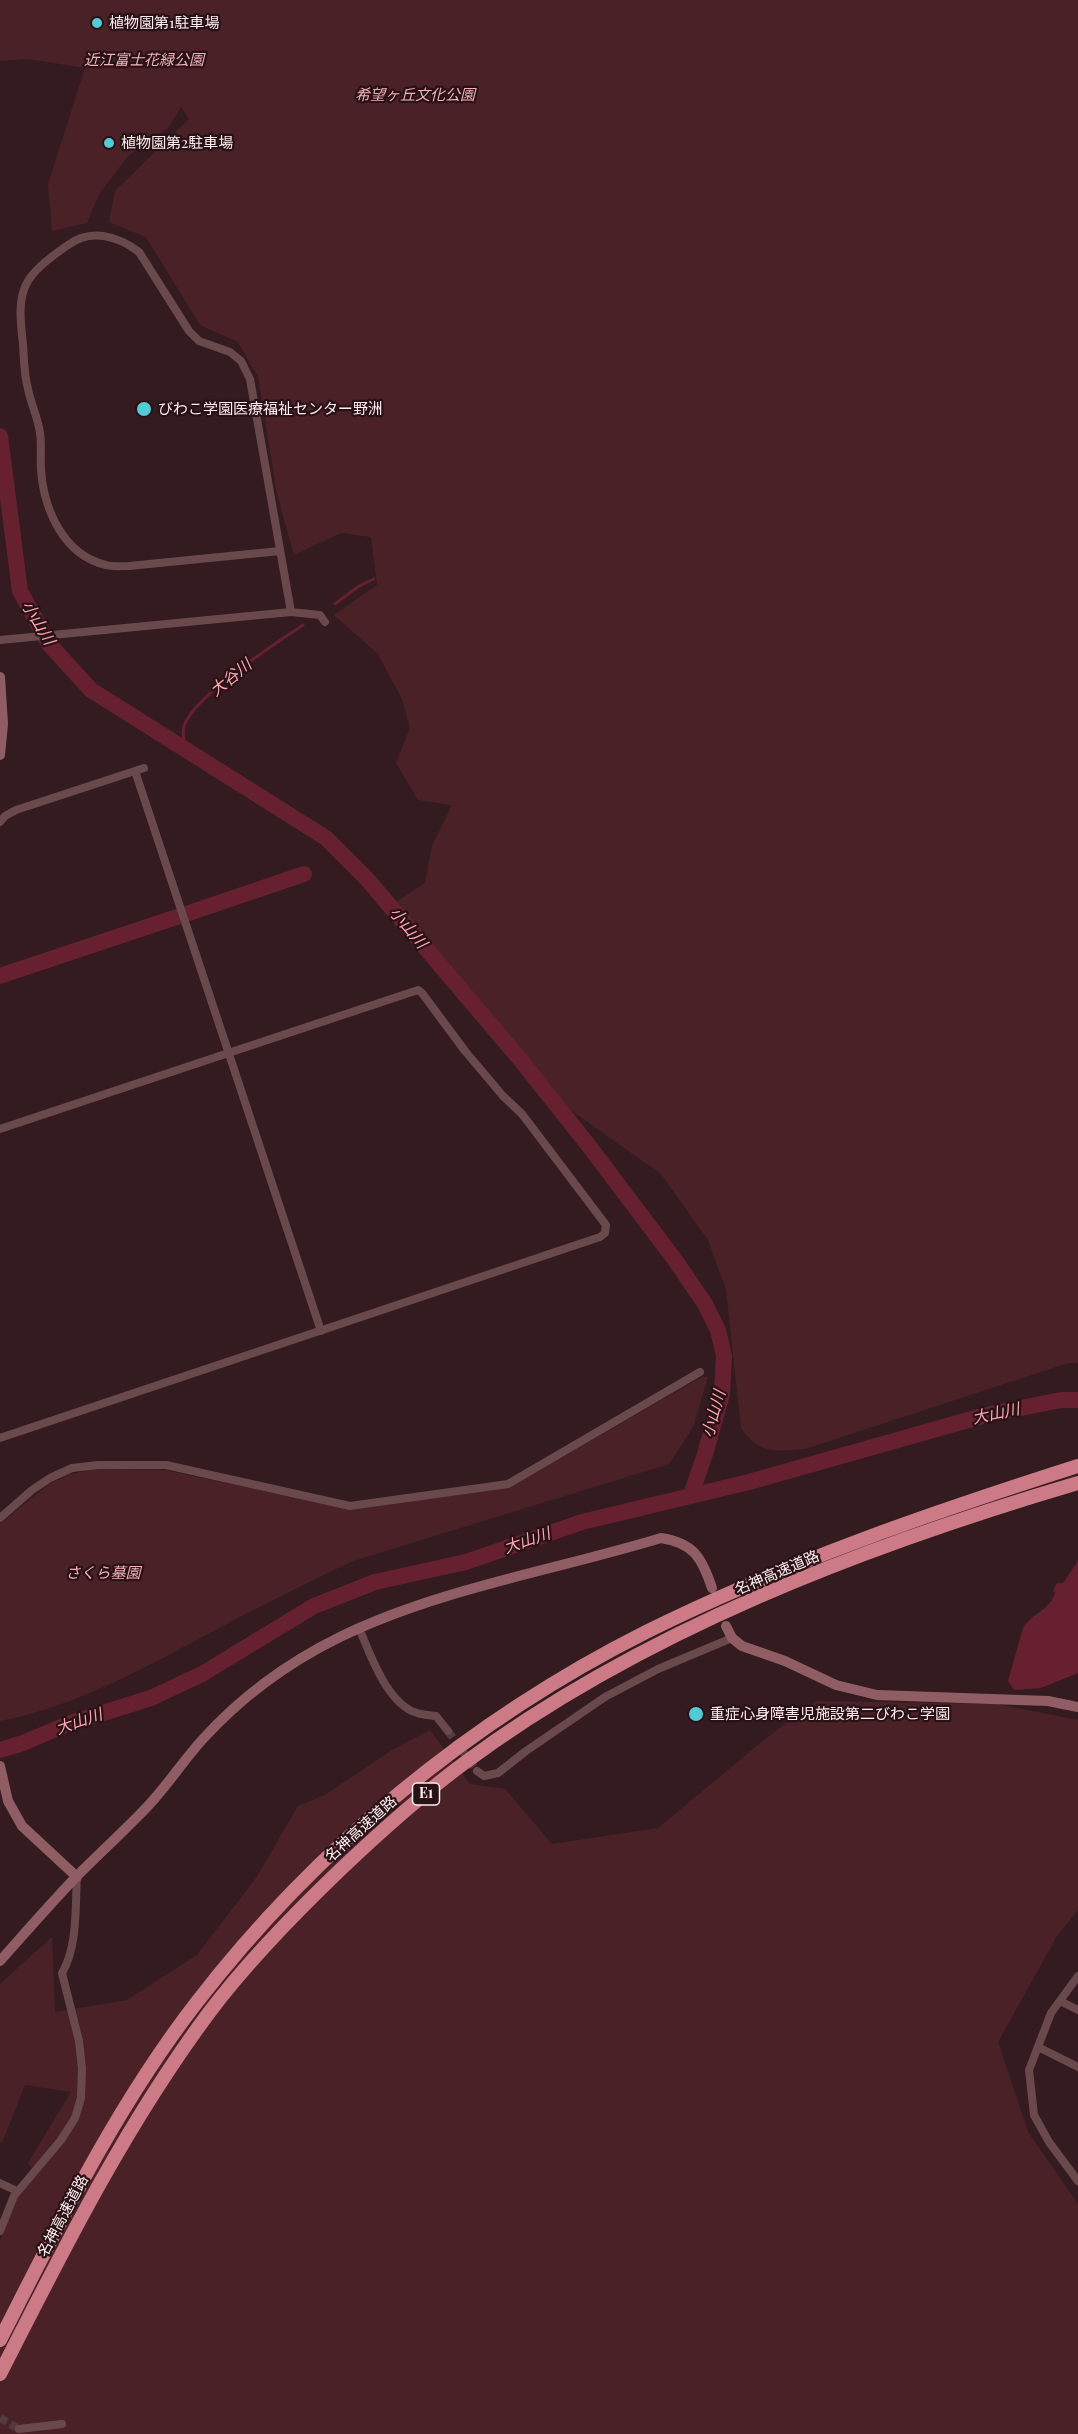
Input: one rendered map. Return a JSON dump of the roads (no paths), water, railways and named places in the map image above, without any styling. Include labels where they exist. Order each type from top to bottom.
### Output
[{"type":"highway","name":"名神高速道路","points":[[0,2340],[68,2204],[117,2120],[197,2002],[300,1885],[393,1798],[509,1711],[643,1634],[721,1597],[837,1548],[917,1518],[1078,1466]]},
{"type":"highway","name":"名神高速道路","points":[[0,2374],[83,2212],[130,2128],[204,2020],[255,1957],[311,1897],[404,1812],[463,1764],[518,1726],[588,1682],[650,1648],[759,1598],[842,1564],[923,1534],[1078,1483]]},
{"type":"street","points":[[280,551],[129,566],[106,565],[82,555],[65,539],[52,519],[44,485],[40,434],[27,388],[19,312],[22,295],[29,278],[40,265],[74,241],[86,236],[100,235],[127,243],[139,252],[189,331],[199,341],[230,352],[242,361],[250,379],[291,612]]},
{"type":"street","points":[[0,640],[291,612],[320,615],[325,622]]},
{"type":"street","points":[[0,677],[3,724],[0,755]]},
{"type":"street","points":[[0,822],[16,810],[144,768]]},
{"type":"street","points":[[135,771],[321,1331]]},
{"type":"street","points":[[0,1129],[418,990],[465,1051],[503,1096],[522,1114],[606,1225],[605,1233],[600,1238],[0,1438]]},
{"type":"street","points":[[0,1518],[32,1490],[50,1478],[72,1468],[98,1465],[166,1465],[350,1506],[508,1484],[700,1372]]},
{"type":"street","points":[[0,1961],[77,1876],[114,1842],[156,1797],[200,1742],[245,1698],[298,1661],[359,1628],[457,1595],[661,1538],[674,1540],[696,1554],[703,1562],[712,1588]]},
{"type":"street","points":[[726,1626],[732,1638],[742,1646],[784,1661],[836,1685],[864,1693],[1048,1701],[1078,1707]]},
{"type":"street","points":[[359,1628],[379,1676],[391,1692],[411,1710],[419,1714],[436,1716],[448,1731]]},
{"type":"street","points":[[477,1771],[484,1776],[498,1773],[535,1744],[605,1697],[658,1669],[732,1638]]},
{"type":"street","points":[[1,1770],[8,1801],[22,1826],[77,1876]]},
{"type":"street","points":[[0,2231],[16,2191],[62,2140],[75,2118],[81,2098],[82,2068],[79,2041],[62,1973],[70,1960],[77,1876]]},
{"type":"street","points":[[1078,1976],[1051,2013],[1029,2070],[1034,2115],[1049,2142],[1078,2181]]},
{"type":"street","points":[[1059,2001],[1078,2010]]},
{"type":"street","points":[[1038,2047],[1078,2067]]},
{"type":"street","points":[[0,2183],[16,2191]]},
{"type":"street","points":[[19,2428],[62,2424]]},
{"type":"waterway","name":"小山川","points":[[0,436],[20,591],[49,644],[91,690],[326,838],[367,879],[519,1058],[589,1146],[675,1260],[705,1304],[718,1330],[724,1356],[722,1394],[691,1495]]},
{"type":"waterway","name":"大谷川","points":[[335,604],[359,586],[374,579]]},
{"type":"waterway","name":"大谷川","points":[[185,749],[184,726],[191,713],[219,685],[303,625]]},
{"type":"waterway","points":[[189,913],[304,874]]},
{"type":"waterway","points":[[0,976],[177,917]]},
{"type":"waterway","name":"大山川","points":[[0,1750],[68,1724],[151,1698],[202,1674],[314,1606],[375,1582],[466,1562],[582,1522],[749,1482],[986,1415],[1061,1400],[1078,1400]]},
{"type":"tunnel","points":[[448,1731],[477,1771]]},
{"type":"tunnel","points":[[0,2418],[19,2429]]},
{"type":"place","name":"植物園第1駐車場","points":[[97,23]]},
{"type":"place","name":"植物園第2駐車場","points":[[109,143]]},
{"type":"place","name":"びわこ学園医療福祉センター野洲","points":[[144,409]]},
{"type":"place","name":"重症心身障害児施設第二びわこ学園","points":[[696,1714]]},
{"type":"park label","name":"近江富士花緑公園","points":[[144,60]]},
{"type":"park label","name":"希望ヶ丘文化公園","points":[[415,95]]},
{"type":"park label","name":"さくら墓園","points":[[103,1573]]}]
